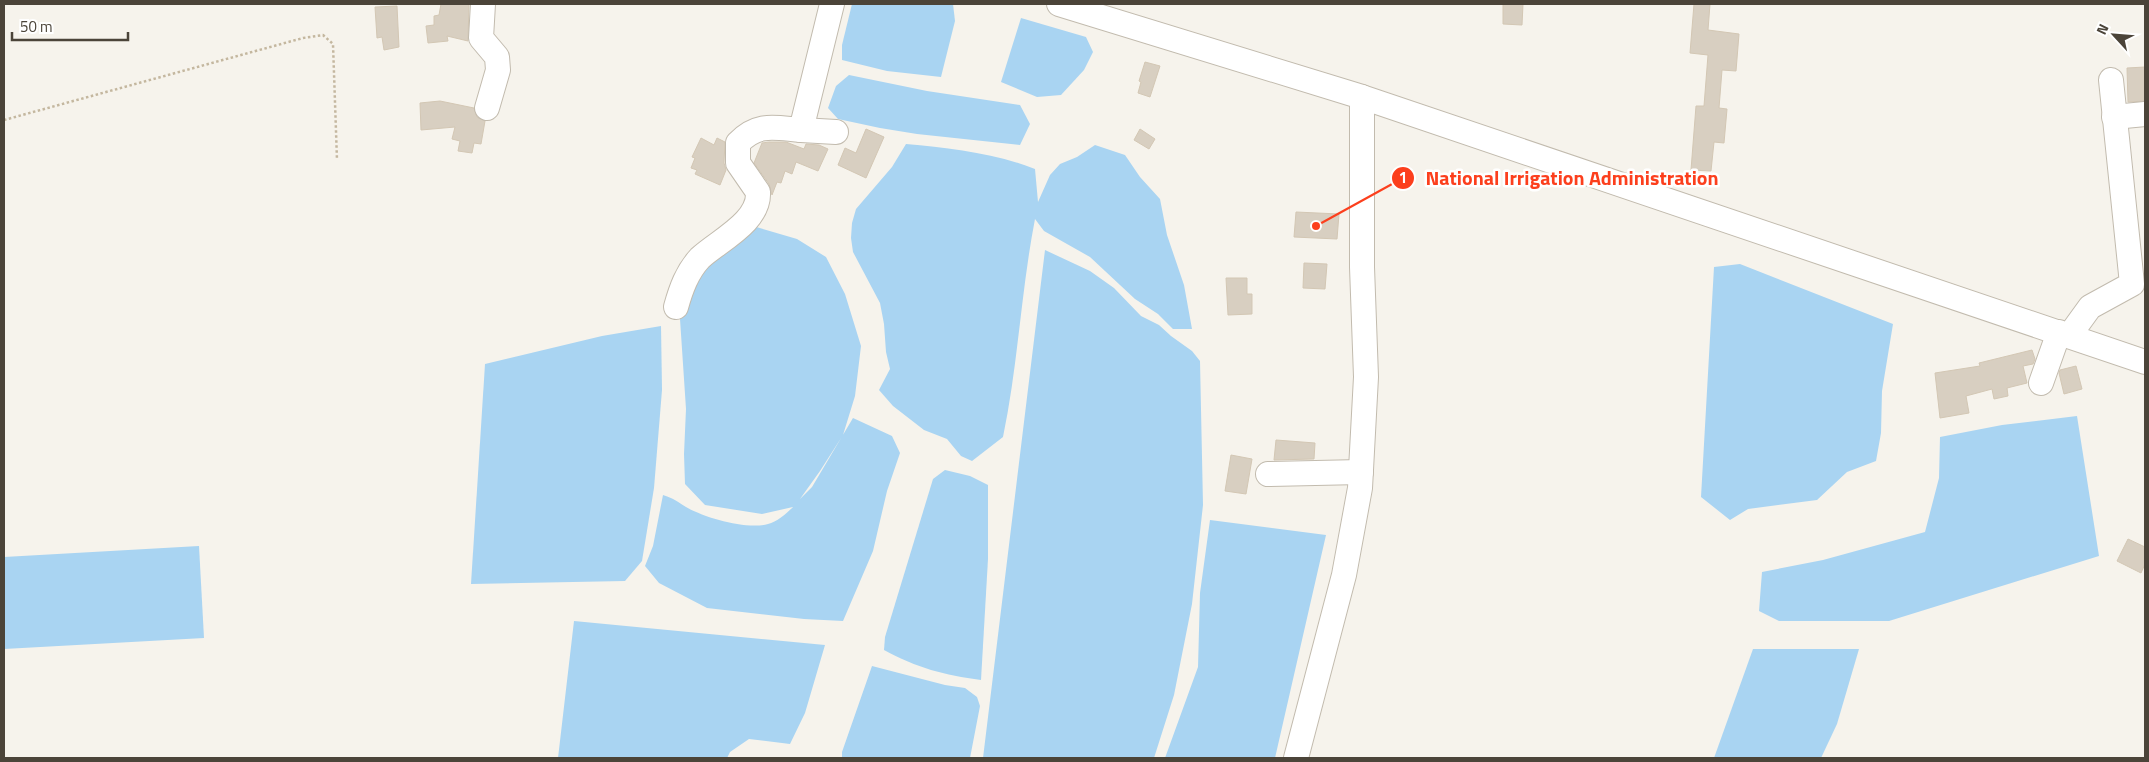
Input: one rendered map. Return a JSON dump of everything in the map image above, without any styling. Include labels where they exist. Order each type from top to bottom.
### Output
[{"type":"street","points":[[483,4],[481,38],[497,57],[498,70],[487,108]]},
{"type":"street","points":[[801,130],[832,4]]},
{"type":"street","points":[[1059,4],[1085,7],[1362,96],[2145,362]]},
{"type":"street","points":[[2041,383],[2064,334],[2090,307],[2132,284],[2111,80]]},
{"type":"street","points":[[1296,758],[1344,575],[1360,488],[1366,378],[1362,266],[1362,96]]},
{"type":"street","points":[[2114,117],[2145,114]]},
{"type":"street","points":[[676,307],[686,278],[694,266],[715,246],[741,227],[755,207],[758,192],[738,162],[738,143],[751,131],[763,127],[836,132]]},
{"type":"street","points":[[1268,474],[1360,472]]},
{"type":"path","points":[[4,120],[303,38],[323,35],[333,44],[337,160]]},
{"type":"water","points":[[852,4],[953,4],[955,21],[941,77],[887,71],[842,60],[842,45]]},
{"type":"water","points":[[1021,18],[1086,37],[1093,52],[1084,70],[1061,95],[1037,97],[1001,82]]},
{"type":"water","points":[[849,75],[927,91],[1020,105],[1030,124],[1020,145],[917,134],[838,119],[828,108],[836,86]]},
{"type":"water","points":[[906,144],[955,149],[988,155],[1035,169],[1038,202],[1050,175],[1060,164],[1077,157],[1095,145],[1125,155],[1140,177],[1160,199],[1167,235],[1184,285],[1192,329],[1173,329],[1158,314],[1135,299],[1090,257],[1044,231],[1035,219],[1003,437],[972,461],[961,456],[947,439],[924,430],[893,406],[879,390],[890,369],[886,352],[884,324],[880,303],[853,252],[851,238],[852,223],[856,209],[892,167]]},
{"type":"water","points":[[753,226],[797,239],[826,257],[845,294],[861,346],[855,396],[843,435],[853,418],[892,436],[900,453],[887,491],[873,551],[843,621],[804,619],[707,608],[659,583],[645,566],[653,546],[663,495],[704,515],[738,524],[759,525],[771,523],[782,517],[793,507],[762,514],[705,505],[685,484],[686,409],[680,319],[690,283]],"holes":[[[842,437],[812,487],[800,499],[820,471]]]},
{"type":"water","points":[[1045,250],[1090,271],[1114,288],[1141,316],[1159,325],[1192,351],[1200,361],[1203,505],[1192,604],[1174,695],[1154,758],[983,758]]},
{"type":"water","points":[[1740,264],[1893,324],[1882,391],[1881,433],[1876,461],[1847,472],[1817,500],[1748,509],[1730,520],[1701,497],[1714,267]]},
{"type":"water","points":[[661,326],[662,390],[654,488],[642,561],[625,581],[471,584],[485,364],[602,336]]},
{"type":"water","points":[[2077,416],[2099,556],[1889,621],[1779,621],[1759,611],[1762,572],[1823,560],[1925,532],[1939,478],[1940,437],[2002,425]]},
{"type":"water","points":[[945,470],[970,476],[988,485],[988,559],[981,680],[931,670],[908,662],[884,650],[885,637],[933,479]]},
{"type":"water","points":[[1210,520],[1326,535],[1275,758],[1165,758],[1198,667],[1200,593]]},
{"type":"water","points":[[199,546],[204,638],[4,649],[4,557]]},
{"type":"water","points":[[574,621],[825,645],[805,713],[790,744],[749,739],[730,752],[727,758],[558,758]]},
{"type":"water","points":[[1753,649],[1859,649],[1837,724],[1821,758],[1714,758]]},
{"type":"water","points":[[872,666],[945,685],[965,688],[977,697],[980,706],[970,758],[842,758],[842,752]]},
{"type":"building","points":[[441,4],[469,4],[468,41],[447,36],[448,41],[428,43],[426,26],[434,25],[434,16],[439,15]]},
{"type":"building","points":[[1503,4],[1523,4],[1522,25],[1503,24]]},
{"type":"building","points":[[1694,4],[1710,4],[1708,30],[1739,34],[1736,71],[1722,70],[1719,108],[1727,109],[1724,143],[1714,142],[1711,171],[1691,170],[1696,106],[1704,106],[1708,55],[1690,53]]},
{"type":"building","points":[[397,6],[399,47],[384,50],[382,37],[377,38],[375,7]]},
{"type":"building","points":[[1145,62],[1160,66],[1150,97],[1138,93],[1141,82],[1139,81]]},
{"type":"building","points":[[2145,67],[2145,101],[2128,102],[2127,68]]},
{"type":"building","points":[[440,101],[474,108],[477,117],[485,121],[481,144],[474,143],[472,153],[458,151],[460,141],[452,139],[455,127],[421,130],[420,103]]},
{"type":"building","points":[[866,129],[884,137],[866,178],[838,165],[845,148],[856,153]]},
{"type":"building","points":[[1140,129],[1155,139],[1149,149],[1134,140]]},
{"type":"building","points":[[701,138],[714,145],[717,138],[725,142],[724,163],[726,170],[720,185],[695,174],[697,170],[691,168],[695,158],[692,157]]},
{"type":"building","points":[[786,142],[804,149],[806,144],[819,145],[828,149],[818,171],[796,162],[792,174],[785,171],[781,183],[777,182],[772,195],[769,184],[754,163],[762,143]]},
{"type":"building","points":[[1296,212],[1339,214],[1337,239],[1294,237]]},
{"type":"building","points":[[1304,263],[1327,264],[1325,289],[1303,288]]},
{"type":"building","points":[[1226,278],[1247,278],[1247,294],[1252,294],[1252,314],[1228,315]]},
{"type":"building","points":[[2032,350],[2035,359],[2033,364],[2023,366],[2027,383],[2007,388],[2008,396],[1994,399],[1992,389],[1966,396],[1969,413],[1940,418],[1935,373],[1980,366],[1979,363]]},
{"type":"building","points":[[2076,366],[2082,389],[2064,394],[2060,370]]},
{"type":"building","points":[[1276,440],[1315,443],[1314,459],[1274,460]]},
{"type":"building","points":[[1231,455],[1252,459],[1246,494],[1225,491]]},
{"type":"building","points":[[2128,539],[2145,547],[2145,564],[2141,573],[2117,561]]},
{"type":"place","name":"National Irrigation Administration","points":[[1316,226]]}]
